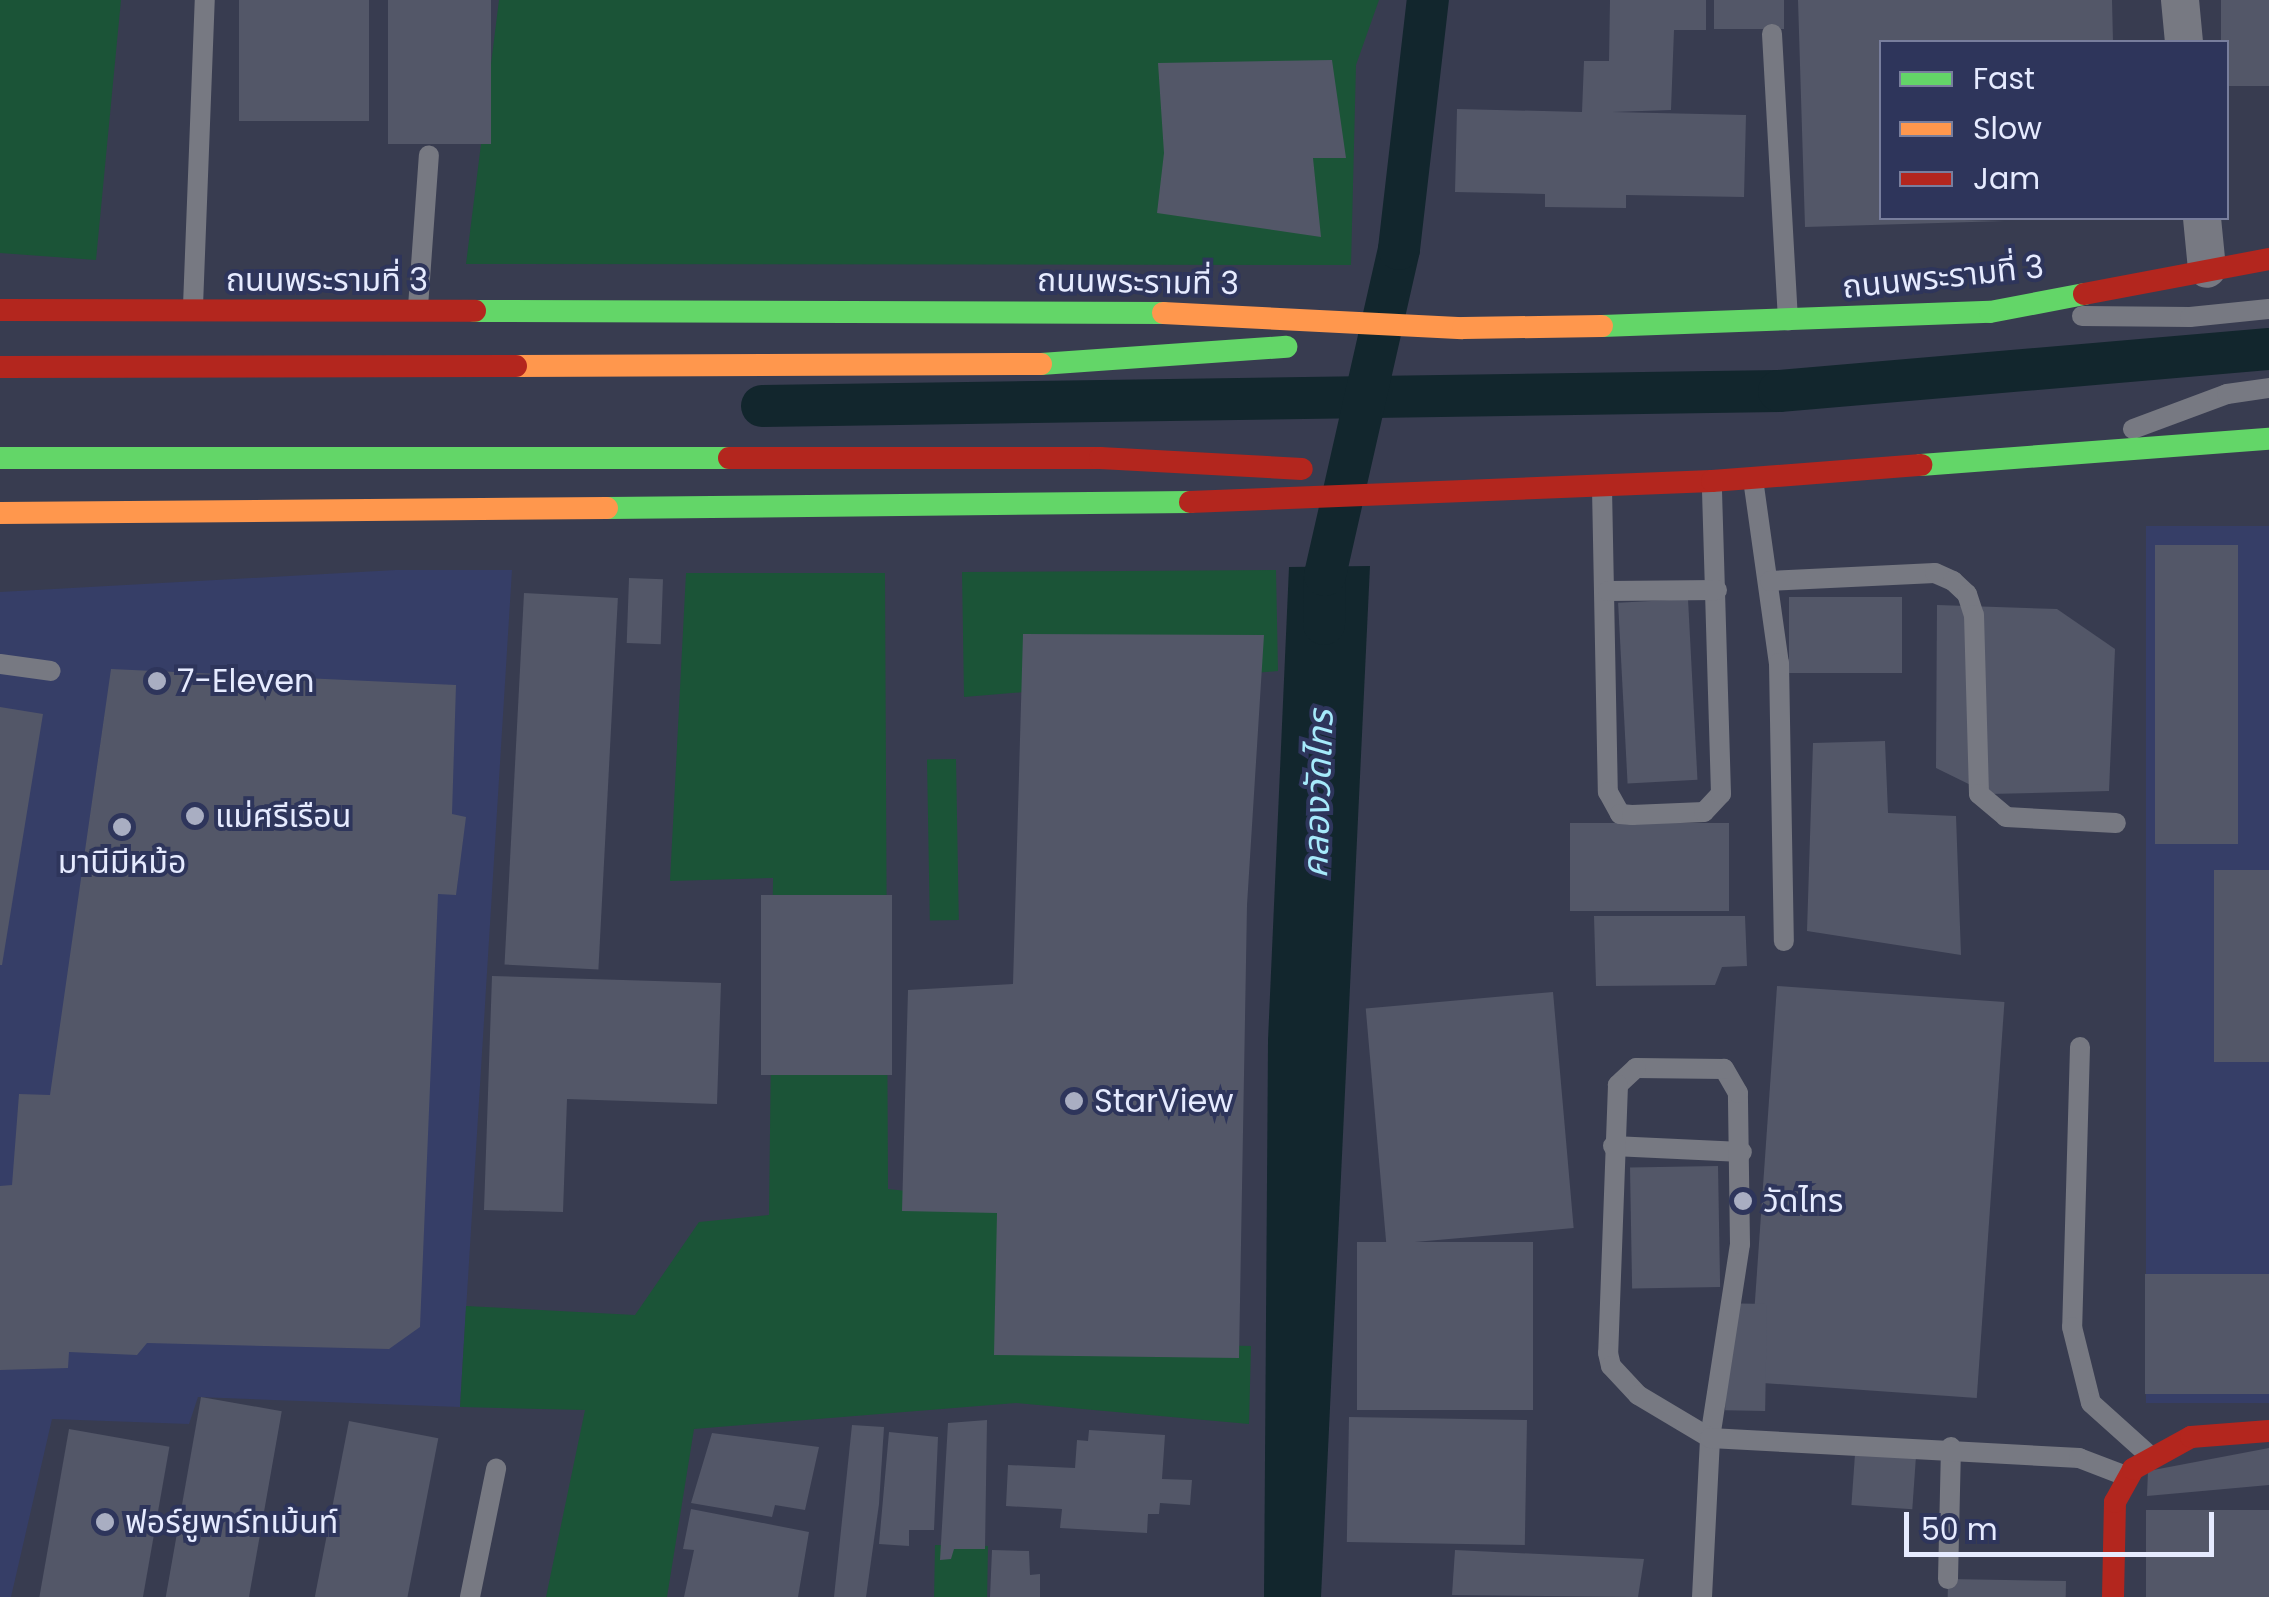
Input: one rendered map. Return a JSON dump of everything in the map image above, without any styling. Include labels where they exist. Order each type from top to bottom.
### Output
[{"type":"main road","name":"ถนนพระรามที่ 3","points":[[0,310],[1148,312],[1463,328],[1788,323],[1990,312],[2269,259]]},
{"type":"main road","name":"ถนนพระรามที่ 3","points":[[0,367],[1082,364],[1463,328]]},
{"type":"main road","points":[[0,513],[1265,499],[1450,487],[1602,487],[1712,481],[2269,438]]},
{"type":"main road","points":[[0,458],[1100,458],[1267,464],[1450,487]]},
{"type":"main road","points":[[2113,1597],[2115,1502],[2128,1478],[2150,1456],[2191,1436],[2269,1431]]},
{"type":"street","points":[[2180,0],[2184,40]]},
{"type":"street","points":[[2202,220],[2206,269]]},
{"type":"lane","points":[[193,313],[205,0]]},
{"type":"lane","points":[[1772,34],[1788,323]]},
{"type":"lane","points":[[418,312],[429,155]]},
{"type":"lane","points":[[1990,312],[2150,318],[2269,309]]},
{"type":"lane","points":[[2078,450],[2227,394],[2269,388]]},
{"type":"lane","points":[[1752,478],[1779,663],[1784,941]]},
{"type":"lane","points":[[1602,487],[1608,591],[1608,792],[1620,814],[1704,812],[1720,794],[1712,481]]},
{"type":"lane","points":[[1770,582],[1935,573],[1953,581],[1967,594],[1974,615],[1979,794],[2006,817],[2116,823]]},
{"type":"lane","points":[[1608,591],[1716,590]]},
{"type":"lane","points":[[0,664],[51,671]]},
{"type":"lane","points":[[2080,1046],[2072,1328],[2078,1364],[2091,1403],[2150,1456]]},
{"type":"lane","points":[[1702,1597],[1710,1438],[1740,1244],[1742,1152],[1738,1093],[1724,1069],[1628,1070],[1618,1085],[1613,1146],[1611,1366],[1638,1395],[1710,1438],[1951,1447],[2078,1458],[2128,1478]]},
{"type":"lane","points":[[1613,1146],[1742,1152]]},
{"type":"lane","points":[[1948,1579],[1951,1447]]},
{"type":"lane","points":[[470,1597],[496,1469]]},
{"type":"shaded area","points":[[2146,526],[2269,526],[2269,1403],[2146,1403]]},
{"type":"shaded area","points":[[396,570],[512,570],[460,1407],[198,1397],[189,1424],[52,1419],[11,1597],[0,1597],[0,592]]},
{"type":"green space","points":[[0,0],[121,0],[96,260],[0,253]]},
{"type":"green space","points":[[499,0],[1379,0],[1356,65],[1351,265],[466,264]]},
{"type":"green space","points":[[1276,570],[1278,671],[964,697],[962,572]]},
{"type":"green space","points":[[686,573],[885,573],[888,1189],[1009,1202],[1014,1341],[1251,1346],[1249,1424],[1016,1403],[694,1429],[667,1597],[546,1597],[585,1410],[460,1407],[466,1306],[635,1315],[699,1222],[769,1215],[773,878],[670,881]]},
{"type":"green space","points":[[956,759],[959,920],[930,920],[927,760]]},
{"type":"green space","points":[[935,1545],[988,1546],[987,1597],[934,1597]]},
{"type":"water","points":[[1370,566],[1321,1597],[1264,1597],[1268,1040],[1289,567]]},
{"type":"building","points":[[239,0],[369,0],[369,121],[239,121]]},
{"type":"building","points":[[388,0],[491,0],[491,144],[388,144]]},
{"type":"building","points":[[1610,0],[1706,0],[1706,30],[1674,30],[1671,110],[1612,112],[1746,115],[1744,197],[1626,195],[1626,208],[1545,207],[1545,194],[1455,192],[1457,109],[1582,112],[1584,61],[1609,61]]},
{"type":"building","points":[[1714,0],[1784,0],[1784,29],[1714,29]]},
{"type":"building","points":[[1798,0],[2112,0],[2113,40],[1879,40],[1879,220],[2005,221],[1805,227]]},
{"type":"building","points":[[2221,0],[2269,0],[2269,86],[2229,86],[2229,40],[2221,40]]},
{"type":"building","points":[[1332,60],[1346,158],[1313,158],[1321,237],[1157,213],[1164,153],[1158,63]]},
{"type":"building","points":[[2155,545],[2238,545],[2238,844],[2155,844]]},
{"type":"building","points":[[629,578],[663,579],[661,644],[627,643]]},
{"type":"building","points":[[524,593],[618,598],[598,969],[505,964]]},
{"type":"building","points":[[1789,597],[1902,597],[1902,673],[1789,673]]},
{"type":"building","points":[[1688,599],[1697,780],[1628,783],[1618,603]]},
{"type":"building","points":[[1937,605],[2057,609],[2115,649],[2109,791],[1989,794],[1936,768]]},
{"type":"building","name":"StarView","points":[[1023,634],[1264,635],[1247,905],[1239,1358],[994,1355],[997,1213],[902,1211],[908,990],[1013,984]]},
{"type":"building","points":[[111,669],[456,685],[452,814],[466,817],[456,895],[438,894],[420,1327],[389,1349],[147,1343],[137,1355],[69,1352],[68,1368],[0,1370],[0,1186],[12,1185],[19,1094],[50,1095]]},
{"type":"building","points":[[0,707],[43,714],[2,965],[0,965]]},
{"type":"building","points":[[1885,741],[1888,813],[1956,816],[1961,955],[1807,931],[1813,743]]},
{"type":"building","points":[[1570,823],[1729,823],[1729,911],[1570,911]]},
{"type":"building","points":[[2214,870],[2269,870],[2269,1062],[2214,1062]]},
{"type":"building","points":[[761,895],[892,895],[892,1075],[761,1075]]},
{"type":"building","points":[[1594,916],[1745,916],[1747,966],[1722,967],[1715,985],[1596,986]]},
{"type":"building","points":[[492,976],[721,983],[717,1104],[567,1099],[563,1212],[484,1210]]},
{"type":"building","points":[[1777,986],[2004,1002],[1977,1398],[1749,1382]]},
{"type":"building","points":[[1553,992],[1574,1228],[1386,1244],[1366,1008]]},
{"type":"building","points":[[1718,1166],[1720,1287],[1632,1289],[1630,1168]]},
{"type":"building","points":[[1357,1242],[1533,1242],[1533,1410],[1357,1410]]},
{"type":"building","points":[[2145,1274],[2269,1274],[2269,1394],[2145,1394]]},
{"type":"building","points":[[1727,1303],[1767,1304],[1765,1411],[1725,1410]]},
{"type":"building","points":[[201,1397],[282,1411],[249,1597],[166,1597]]},
{"type":"building","points":[[1349,1417],[1527,1420],[1525,1545],[1347,1542]]},
{"type":"building","points":[[987,1420],[985,1549],[954,1549],[951,1559],[940,1560],[948,1423]]},
{"type":"building","points":[[349,1421],[438,1438],[407,1597],[315,1597]]},
{"type":"building","points":[[852,1425],[884,1427],[879,1504],[866,1597],[834,1597]]},
{"type":"building","name":"ฟอร์ยูพาร์ทเม้นท์","points":[[69,1429],[169,1447],[143,1597],[39,1597]]},
{"type":"building","points":[[1089,1430],[1165,1435],[1162,1479],[1192,1480],[1190,1505],[1160,1503],[1159,1514],[1148,1514],[1147,1533],[1060,1528],[1062,1509],[1006,1506],[1008,1465],[1075,1468],[1077,1440],[1088,1441]]},
{"type":"building","points":[[889,1432],[938,1437],[934,1530],[909,1530],[909,1546],[879,1544]]},
{"type":"building","points":[[712,1433],[819,1447],[805,1510],[775,1505],[772,1517],[691,1503]]},
{"type":"building","points":[[2269,1448],[2269,1485],[2147,1496],[2148,1471]]},
{"type":"building","points":[[1855,1454],[1916,1458],[1912,1509],[1851,1505]]},
{"type":"building","points":[[691,1509],[809,1532],[798,1597],[684,1597],[694,1550],[683,1549]]},
{"type":"building","points":[[2146,1510],[2269,1510],[2269,1597],[2146,1597]]},
{"type":"building","points":[[992,1550],[1029,1551],[1030,1575],[1040,1574],[1040,1597],[990,1597]]},
{"type":"building","points":[[1455,1550],[1644,1559],[1638,1597],[1452,1595]]},
{"type":"building","points":[[1948,1579],[2066,1581],[2066,1597],[1948,1597]]},
{"type":"waterway","name":"คลองวัดไทร","points":[[1324,624],[1325,575],[1399,249],[1428,0]]},
{"type":"waterway","points":[[762,406],[1779,391],[2269,349]]},
{"type":"traffic: fast","points":[[1602,326],[1990,312],[2084,294]]},
{"type":"traffic: fast","points":[[475,311],[1163,313]]},
{"type":"traffic: fast","points":[[1041,364],[1286,347]]},
{"type":"traffic: fast","points":[[1921,465],[2269,439]]},
{"type":"traffic: fast","points":[[0,458],[729,458]]},
{"type":"traffic: fast","points":[[607,508],[1190,502]]},
{"type":"traffic: slow","points":[[1163,313],[1463,328],[1602,326]]},
{"type":"traffic: slow","points":[[516,366],[1041,364]]},
{"type":"traffic: slow","points":[[0,513],[607,508]]},
{"type":"traffic: jam","points":[[2084,294],[2269,259]]},
{"type":"traffic: jam","points":[[0,310],[475,311]]},
{"type":"traffic: jam","points":[[0,367],[516,366]]},
{"type":"traffic: jam","points":[[729,458],[1100,458],[1302,469]]},
{"type":"traffic: jam","points":[[1190,502],[1712,481],[1921,465]]},
{"type":"traffic: jam","points":[[2113,1597],[2115,1502],[2133,1469],[2191,1437],[2269,1431]]},
{"type":"place","name":"7-Eleven","points":[[157,681]]},
{"type":"place","name":"แม่ศรีเรือน","points":[[195,816]]},
{"type":"place","name":"มานีมีหม้อ","points":[[122,827]]},
{"type":"place","name":"StarView","points":[[1074,1101]]},
{"type":"place","name":"วัดไทร","points":[[1743,1201]]},
{"type":"place","name":"ฟอร์ยูพาร์ทเม้นท์","points":[[105,1522]]}]
